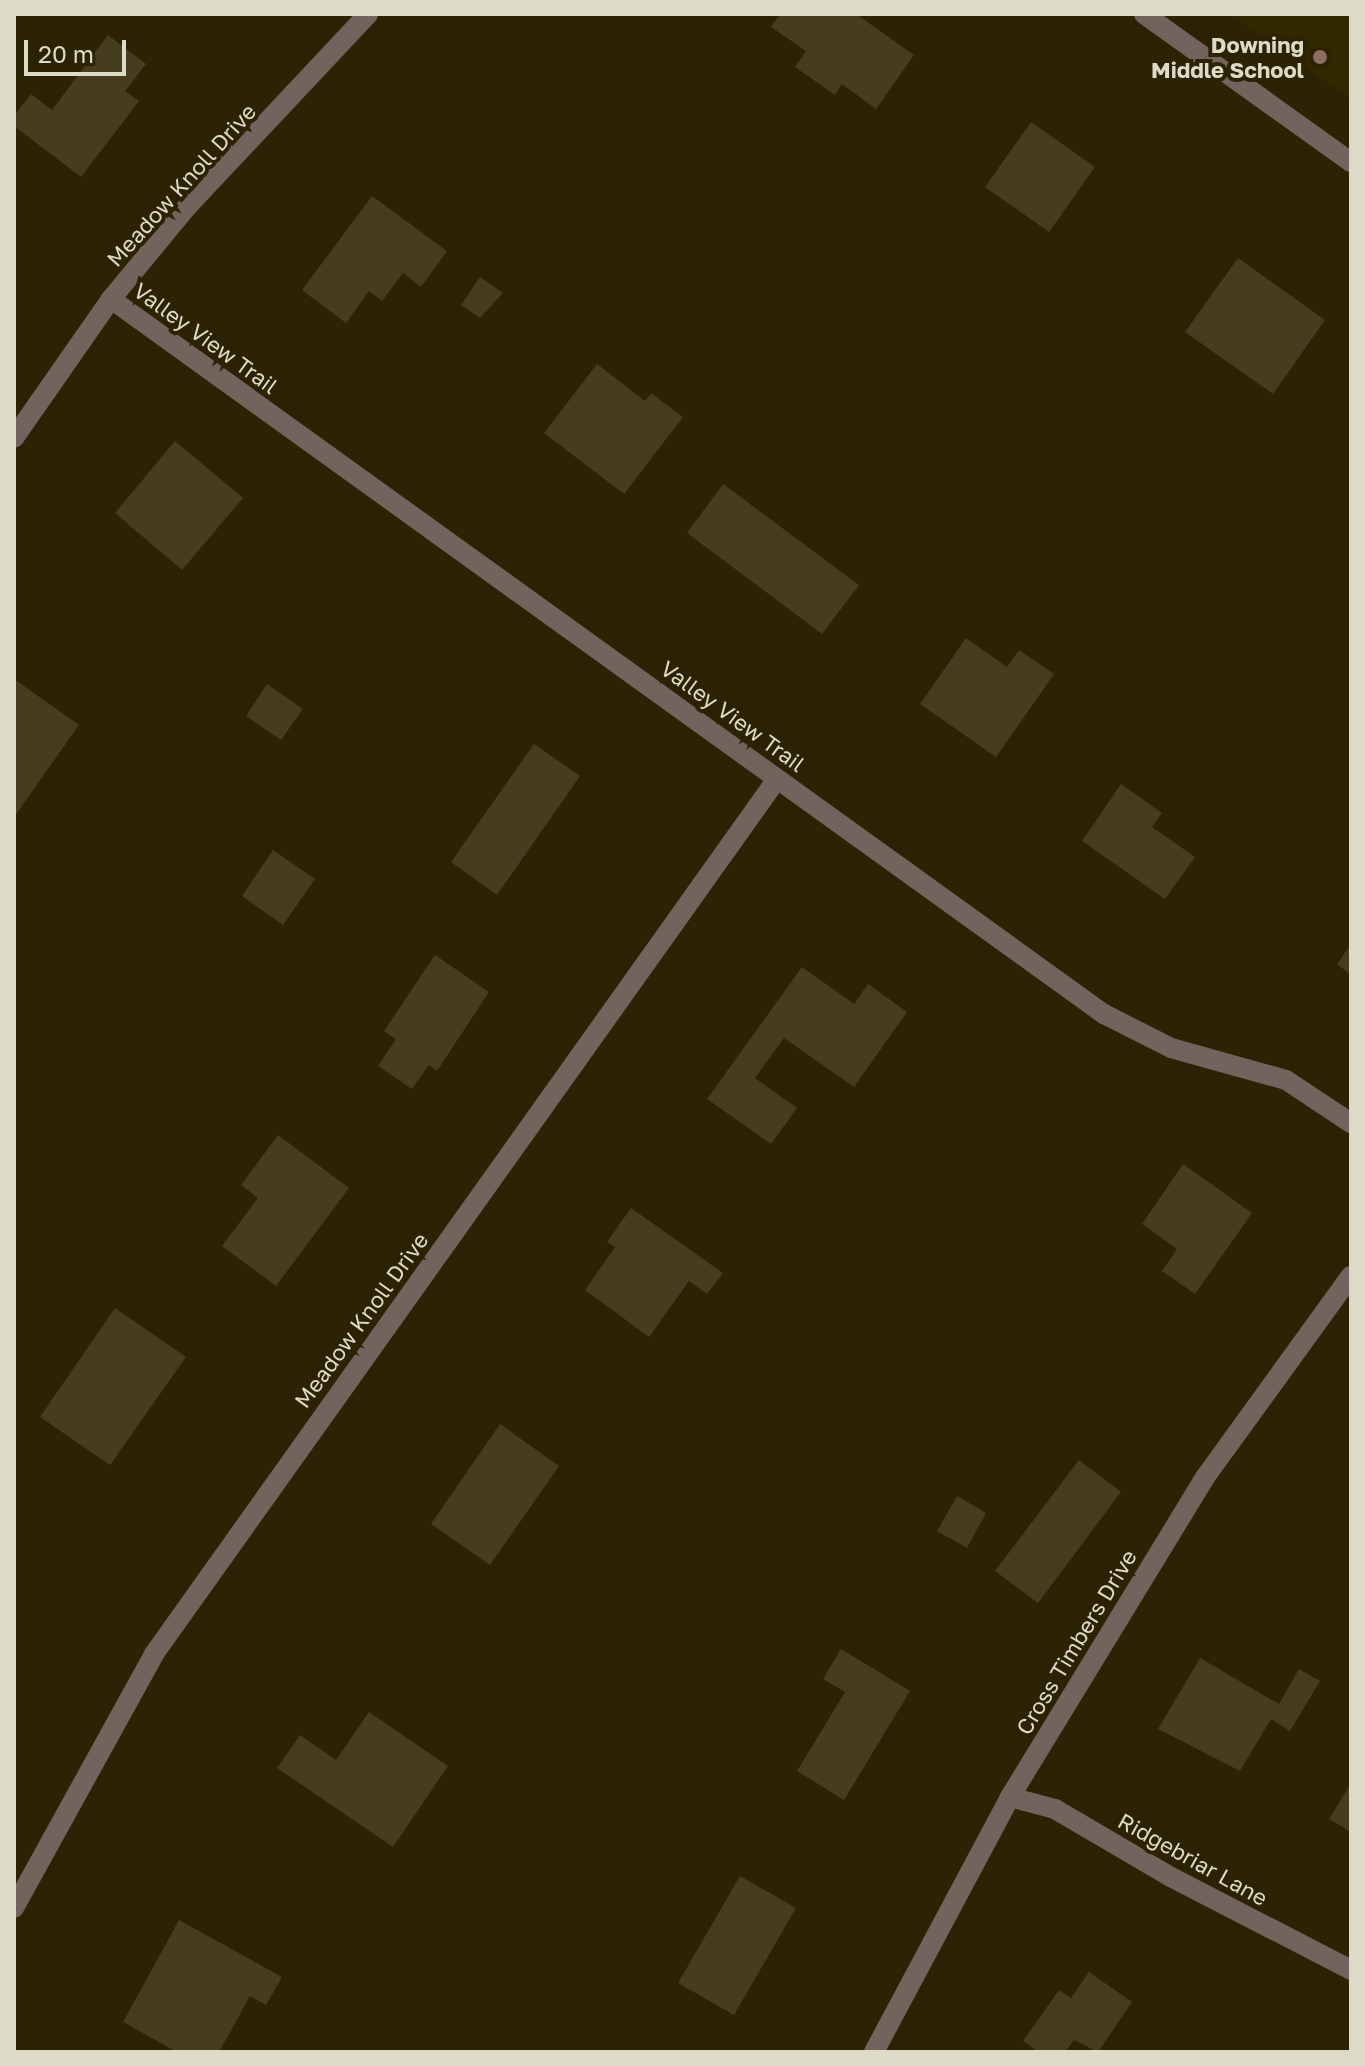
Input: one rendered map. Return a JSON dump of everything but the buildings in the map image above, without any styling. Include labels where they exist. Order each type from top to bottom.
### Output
[{"type":"street","name":"Meadow Knoll Drive","points":[[14,438],[111,299],[186,208],[368,14]]},
{"type":"street","points":[[1144,14],[1351,162]]},
{"type":"street","name":"Valley View Trail","points":[[111,299],[1104,1014],[1171,1048],[1286,1080],[1351,1123]]},
{"type":"street","name":"Meadow Knoll Drive","points":[[14,1908],[154,1654],[777,779]]},
{"type":"street","name":"Cross Timbers Drive","points":[[874,2052],[1010,1797],[1206,1476],[1351,1276]]},
{"type":"street","name":"Ridgebriar Lane","points":[[1010,1797],[1055,1809],[1171,1877],[1351,1970]]},
{"type":"shaded area","name":"Downing Middle School","points":[[1228,14],[1351,14],[1351,100]]},
{"type":"place","name":"Downing Middle School","points":[[1320,57]]}]
